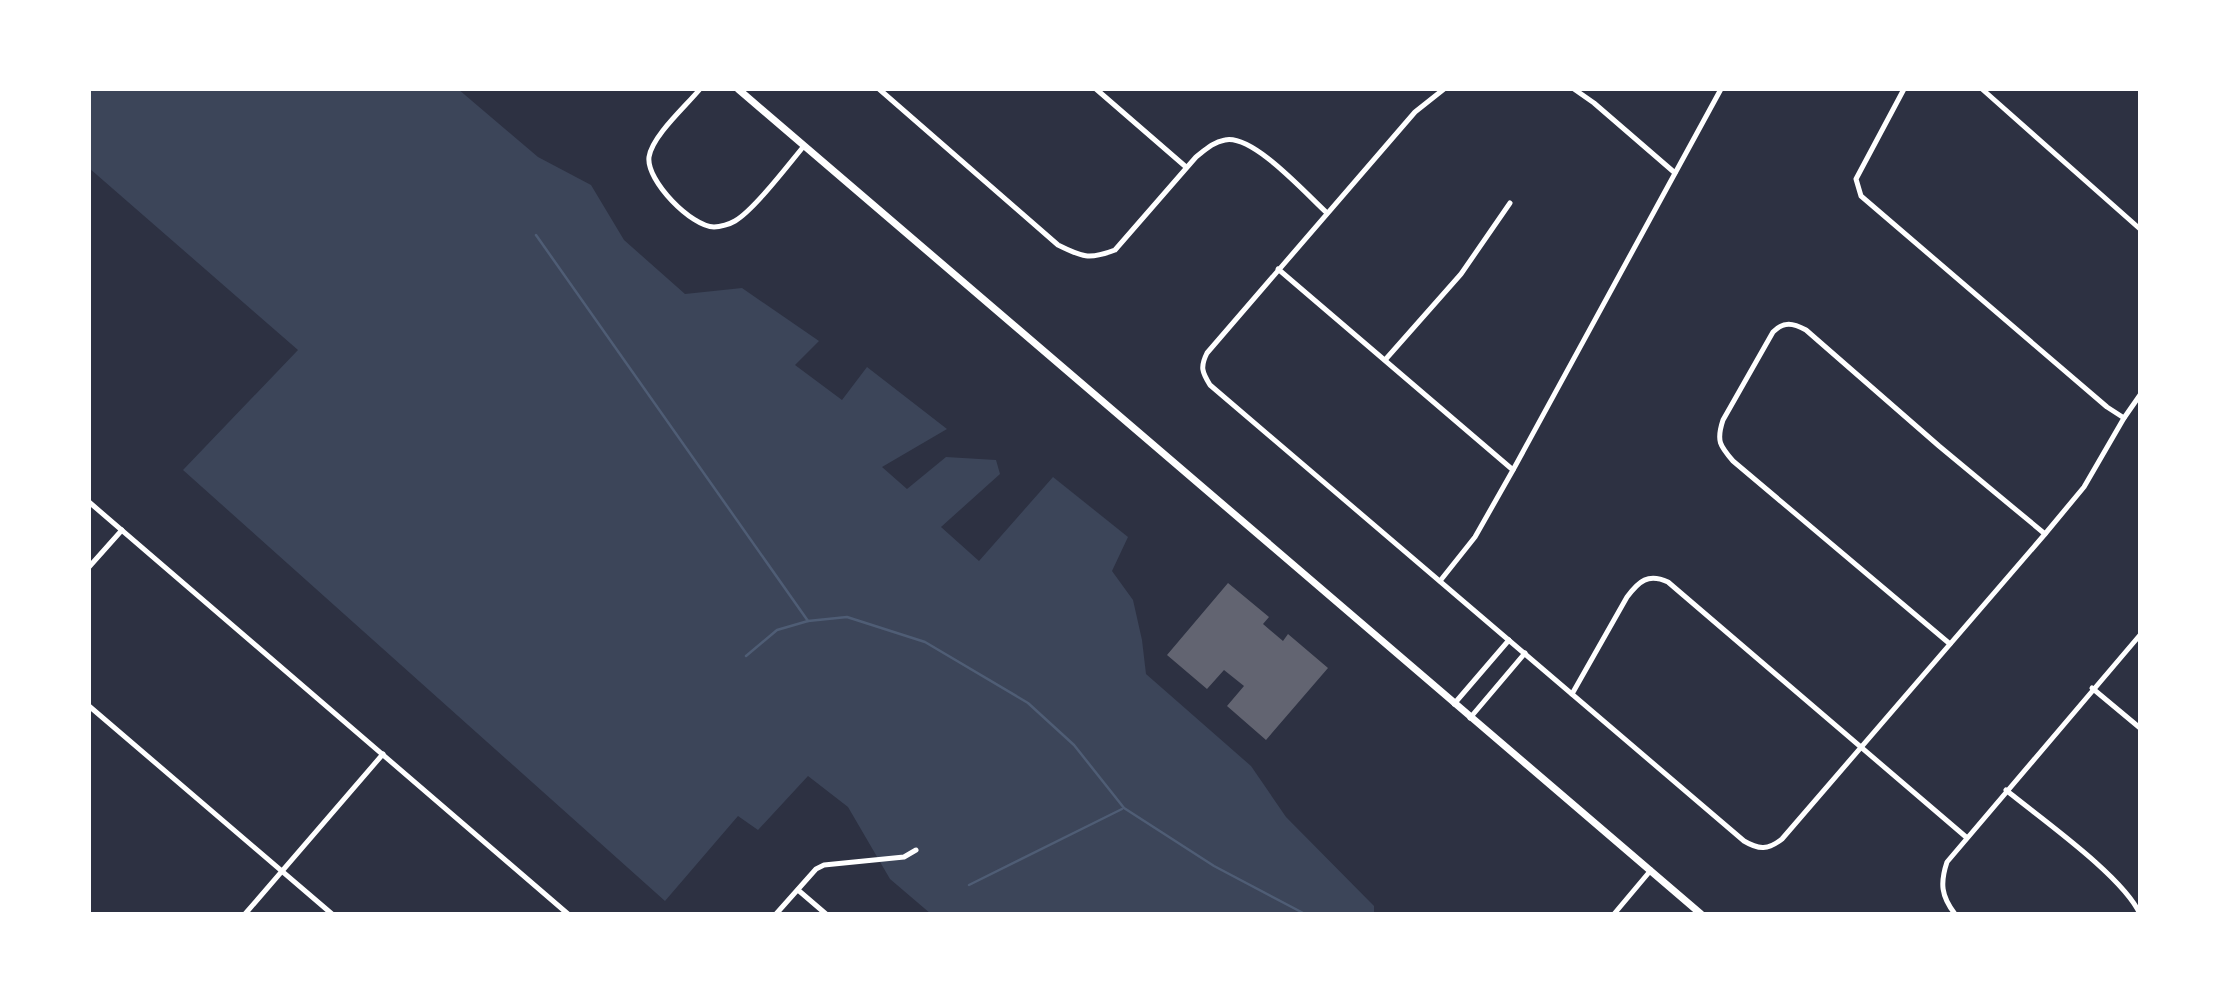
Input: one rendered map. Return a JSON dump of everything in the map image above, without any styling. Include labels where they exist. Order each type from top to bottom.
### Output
[{"type":"street","points":[[700,89],[660,136],[650,154],[649,162],[652,177],[658,187],[701,223],[714,227],[736,221],[750,209],[804,146]]},
{"type":"street","points":[[738,89],[1701,914]]},
{"type":"street","points":[[879,89],[1058,245],[1079,256],[1096,257],[1115,250],[1186,167],[1210,146],[1224,140],[1245,143],[1256,149],[1327,213]]},
{"type":"street","points":[[1096,89],[1186,167]]},
{"type":"street","points":[[1444,89],[1415,112],[1278,269],[1207,354],[1201,365],[1203,373],[1210,385],[1744,841],[1761,849],[1782,839],[2045,534],[2084,487],[2140,395]]},
{"type":"street","points":[[1574,89],[1675,173]]},
{"type":"street","points":[[1440,581],[1475,537],[1721,89]]},
{"type":"street","points":[[1904,89],[1856,179],[1861,196],[2107,407],[2124,418]]},
{"type":"street","points":[[1982,89],[2140,229]]},
{"type":"street","points":[[1385,360],[1461,274],[1510,203]]},
{"type":"street","points":[[1278,269],[1513,470]]},
{"type":"street","points":[[1950,644],[1733,461],[1723,449],[1719,433],[1723,421],[1773,332],[1790,323],[1806,330],[1938,446],[2045,534]]},
{"type":"street","points":[[89,502],[568,914]]},
{"type":"street","points":[[89,567],[122,530]]},
{"type":"street","points":[[1572,694],[1637,583],[1647,578],[1658,578],[1668,582],[1966,837]]},
{"type":"street","points":[[1955,914],[1941,891],[1947,862],[2092,688],[2140,635]]},
{"type":"street","points":[[1454,704],[1509,640]]},
{"type":"street","points":[[1469,718],[1525,653]]},
{"type":"street","points":[[2092,688],[2140,728]]},
{"type":"street","points":[[89,706],[332,914]]},
{"type":"street","points":[[244,914],[383,754]]},
{"type":"street","points":[[2006,790],[2101,868],[2125,891],[2140,914]]},
{"type":"street","points":[[776,914],[816,869],[824,864],[904,857],[916,850]]},
{"type":"street","points":[[1614,914],[1651,870]]},
{"type":"street","points":[[798,890],[826,914]]},
{"type":"shaded area","points":[[89,89],[458,89],[538,157],[591,185],[624,240],[685,294],[742,288],[819,341],[795,365],[842,400],[867,367],[947,429],[882,467],[907,489],[946,457],[996,460],[1000,474],[941,527],[979,561],[1053,477],[1128,537],[1112,571],[1133,600],[1146,674],[1251,766],[1286,817],[1374,906],[1374,914],[931,914],[890,879],[848,807],[808,776],[758,830],[738,816],[665,901],[183,470],[298,350],[89,168]]},
{"type":"building","points":[[1228,583],[1269,617],[1263,624],[1283,641],[1288,634],[1328,668],[1266,740],[1227,706],[1244,686],[1224,670],[1207,689],[1167,655]]},
{"type":"waterway","points":[[536,235],[808,621],[847,617],[925,642],[1028,703],[1074,745],[1124,808],[1214,866],[1305,914]]},
{"type":"waterway","points":[[746,656],[777,630],[808,621]]},
{"type":"waterway","points":[[969,885],[1122,809]]}]
